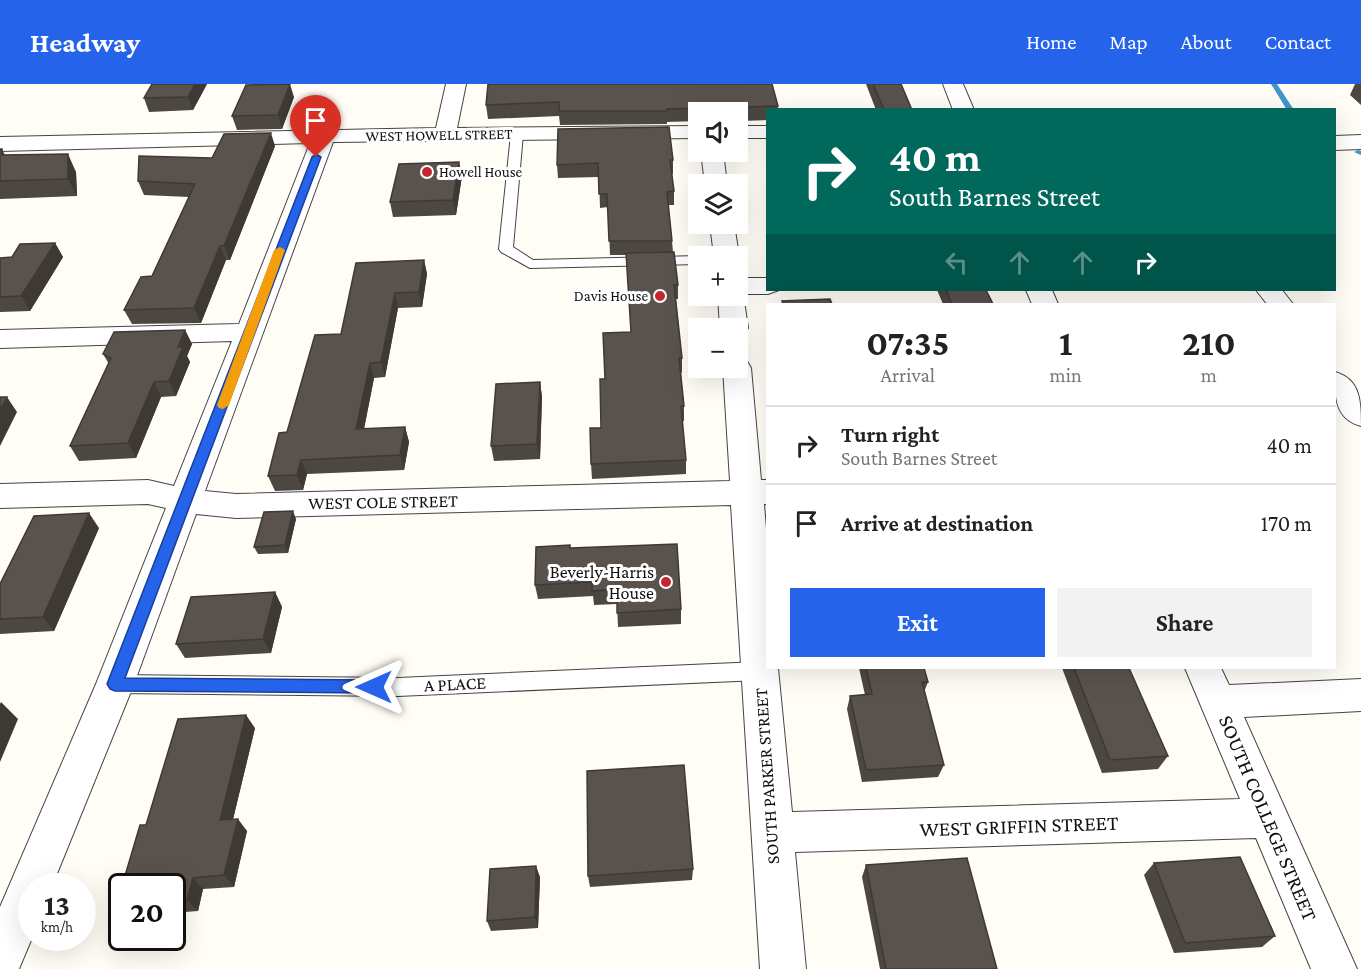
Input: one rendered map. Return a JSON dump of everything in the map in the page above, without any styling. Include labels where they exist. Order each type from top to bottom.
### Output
[{"type":"street","points":[[445,135],[456,84]]},
{"type":"street","points":[[953,84],[963,108]]},
{"type":"street","name":"WEST HOWELL STREET","points":[[0,144],[324,136],[688,132]]},
{"type":"street","points":[[748,132],[766,132]]},
{"type":"street","points":[[0,960],[115,684],[187,501],[260,301],[324,136]]},
{"type":"street","points":[[1336,143],[1361,142]]},
{"type":"street","points":[[748,286],[766,286]]},
{"type":"street","points":[[1270,291],[1279,303]]},
{"type":"street","points":[[0,339],[250,332]]},
{"type":"street","name":"SOUTH PARKER STREET","points":[[738,378],[757,492],[759,670],[783,969]]},
{"type":"street","points":[[1336,382],[1361,416]]},
{"type":"street","name":"WEST COLE STREET","points":[[0,496],[148,492],[187,501],[236,506],[757,492]]},
{"type":"street","points":[[1210,685],[1361,695]]},
{"type":"street","name":"SOUTH COLLEGE STREET","points":[[1210,685],[1334,969]]},
{"type":"street","name":"WEST GRIFFIN STREET","points":[[771,833],[1267,818]]},
{"type":"lane","points":[[517,134],[506,249],[530,264],[688,261]]},
{"type":"lane","name":"A PLACE","points":[[115,684],[398,687],[759,670]]},
{"type":"building","points":[[152,84],[195,84],[188,97],[144,98]]},
{"type":"building","points":[[290,84],[278,115],[232,116],[246,85]]},
{"type":"building","points":[[488,84],[772,84],[778,106],[748,107],[748,102],[688,102],[688,108],[667,109],[667,111],[559,111],[559,102],[486,105]]},
{"type":"building","points":[[873,84],[901,84],[911,108],[883,108]]},
{"type":"building","points":[[669,127],[674,191],[667,192],[672,241],[609,241],[607,194],[599,194],[598,163],[557,165],[558,129]]},
{"type":"building","points":[[271,133],[224,246],[220,246],[194,308],[124,310],[141,277],[152,276],[195,184],[138,181],[139,156],[212,158],[224,134]]},
{"type":"building","points":[[0,149],[2,149],[2,155],[68,154],[68,179],[0,181]]},
{"type":"building","points":[[459,162],[453,200],[390,202],[399,164]]},
{"type":"building","points":[[55,243],[21,296],[0,297],[0,258],[12,257],[20,244]]},
{"type":"building","points":[[674,252],[678,285],[674,285],[682,358],[679,358],[686,460],[591,464],[590,428],[601,428],[600,379],[605,379],[603,333],[631,332],[626,253]]},
{"type":"building","points":[[424,260],[419,292],[395,293],[381,362],[370,363],[356,429],[405,427],[400,455],[301,460],[297,475],[268,476],[279,433],[287,432],[315,335],[341,334],[356,263]]},
{"type":"building","points":[[946,291],[986,291],[992,303],[952,303]]},
{"type":"building","points":[[830,299],[832,303],[783,303],[782,301]]},
{"type":"building","points":[[185,330],[178,347],[183,347],[169,381],[154,382],[128,443],[70,446],[111,358],[103,354],[114,332]]},
{"type":"building","points":[[540,382],[537,444],[491,446],[496,384]]},
{"type":"building","points":[[0,397],[7,397],[0,410]]},
{"type":"building","points":[[293,511],[285,545],[254,547],[264,512]]},
{"type":"building","points":[[89,513],[43,617],[0,619],[0,584],[34,516]]},
{"type":"building","points":[[677,544],[681,609],[617,613],[617,589],[592,591],[592,582],[535,585],[536,547]]},
{"type":"building","points":[[275,592],[263,639],[176,644],[191,597]]},
{"type":"building","points":[[866,669],[924,669],[928,682],[922,682],[944,765],[866,770],[850,696],[872,694]]},
{"type":"building","points":[[1074,669],[1129,669],[1168,756],[1110,760]]},
{"type":"building","points":[[246,715],[220,820],[238,819],[224,875],[193,878],[186,900],[186,873],[126,873],[140,825],[146,825],[178,719]]},
{"type":"building","points":[[684,765],[693,869],[588,876],[587,771]]},
{"type":"building","points":[[1240,857],[1275,936],[1185,943],[1154,863]]},
{"type":"building","points":[[967,858],[997,969],[886,969],[866,865]]},
{"type":"building","points":[[536,866],[535,917],[487,921],[490,869]]},
{"type":"waterway","points":[[1274,84],[1290,108]]},
{"type":"slow traffic","points":[[223,405],[280,250]]},
{"type":"place","name":"Howell House","points":[[427,172]]},
{"type":"place","name":"Davis House","points":[[660,296]]},
{"type":"place","name":"Beverly-Harris House","points":[[666,582]]},
{"type":"route","points":[[316,157],[260,301],[243,353],[187,501],[115,684],[374,687]]}]
